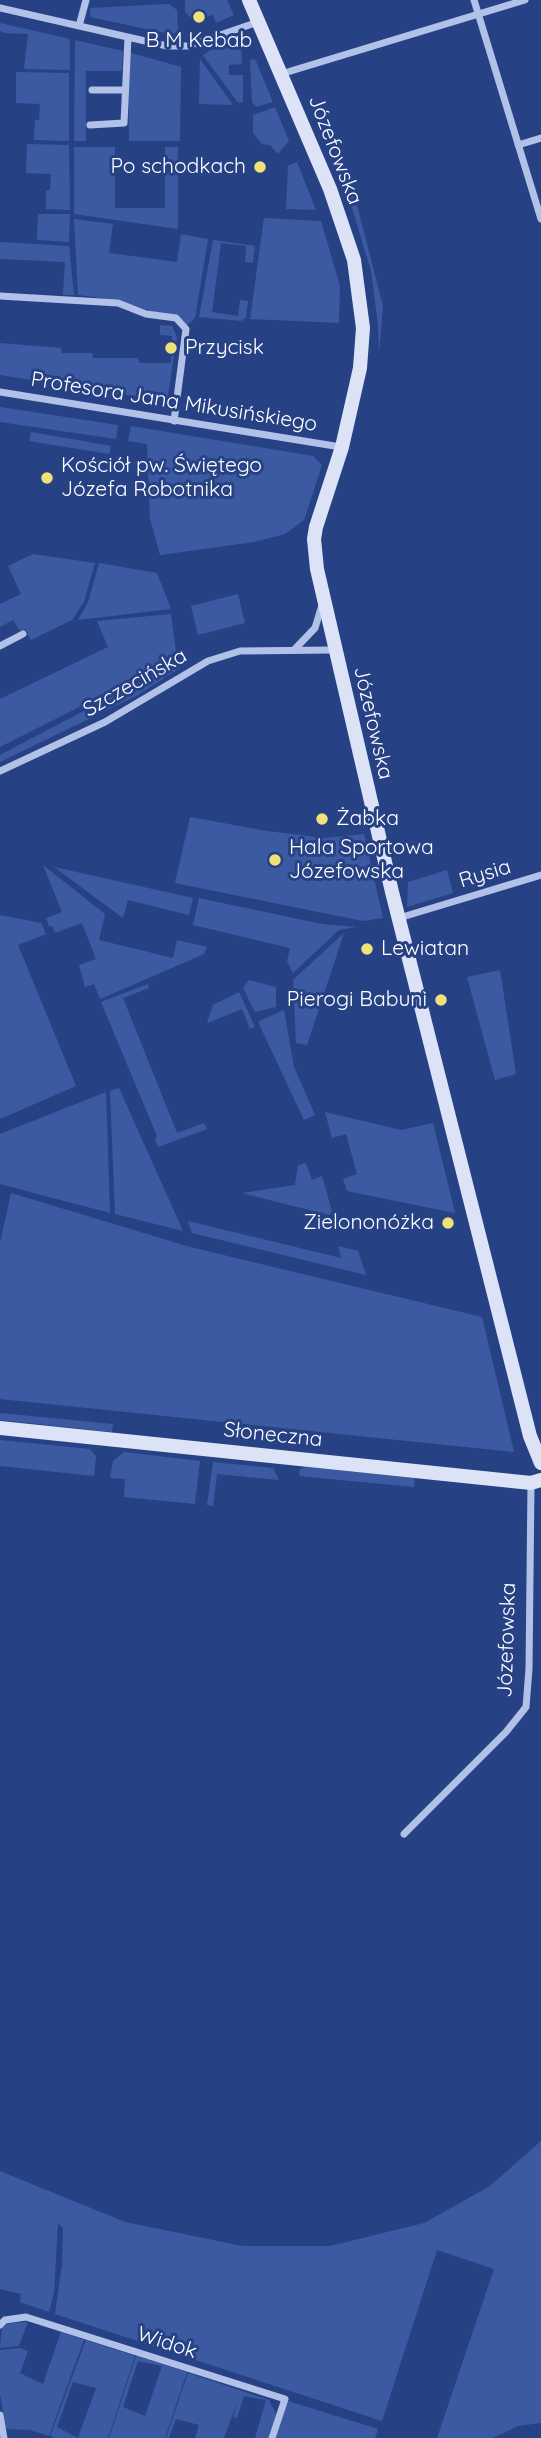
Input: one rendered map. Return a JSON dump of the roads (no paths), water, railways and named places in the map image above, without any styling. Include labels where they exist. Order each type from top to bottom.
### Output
[{"type":"street","points":[[79,26],[86,0]]},
{"type":"street","name":"Józefowska","points":[[249,0],[330,189],[354,260],[363,328],[360,368],[342,447],[314,539],[334,650],[398,918],[530,1436],[541,1463]]},
{"type":"street","points":[[474,0],[541,219]]},
{"type":"street","points":[[281,74],[525,0]]},
{"type":"street","points":[[0,8],[167,46],[188,46],[259,21]]},
{"type":"street","points":[[90,125],[124,123],[128,37]]},
{"type":"street","points":[[92,90],[124,90]]},
{"type":"street","points":[[518,145],[541,138]]},
{"type":"street","points":[[0,296],[118,303],[146,314],[176,318],[186,329],[174,421]]},
{"type":"street","name":"Profesora Jana Mikusińskiego","points":[[0,392],[342,447]]},
{"type":"street","points":[[293,650],[315,628],[324,601]]},
{"type":"street","points":[[0,646],[23,634]]},
{"type":"street","name":"Szczecińska","points":[[0,771],[105,722],[208,661],[240,651],[334,650]]},
{"type":"street","name":"Rysia","points":[[398,918],[541,875]]},
{"type":"street","name":"Słoneczna","points":[[0,1428],[536,1481]]},
{"type":"street","name":"Józefowska","points":[[404,1834],[520,1718],[529,1700],[536,1481]]},
{"type":"street","name":"Widok","points":[[0,2325],[5,2320],[26,2317],[285,2399],[272,2438]]},
{"type":"street","points":[[0,2415],[4,2438]]},
{"type":"place","name":"B M Kebab","points":[[199,17]]},
{"type":"place","name":"Po schodkach","points":[[260,167]]},
{"type":"place","name":"Przycisk","points":[[171,348]]},
{"type":"place","name":"Kościół pw. Świętego Józefa Robotnika","points":[[47,478]]},
{"type":"place","name":"Żabka","points":[[322,819]]},
{"type":"place","name":"Hala Sportowa Józefowska","points":[[275,860]]},
{"type":"place","name":"Lewiatan","points":[[367,949]]},
{"type":"place","name":"Pierogi Babuni","points":[[441,1000]]},
{"type":"place","name":"Zielononóżka","points":[[448,1223]]}]
